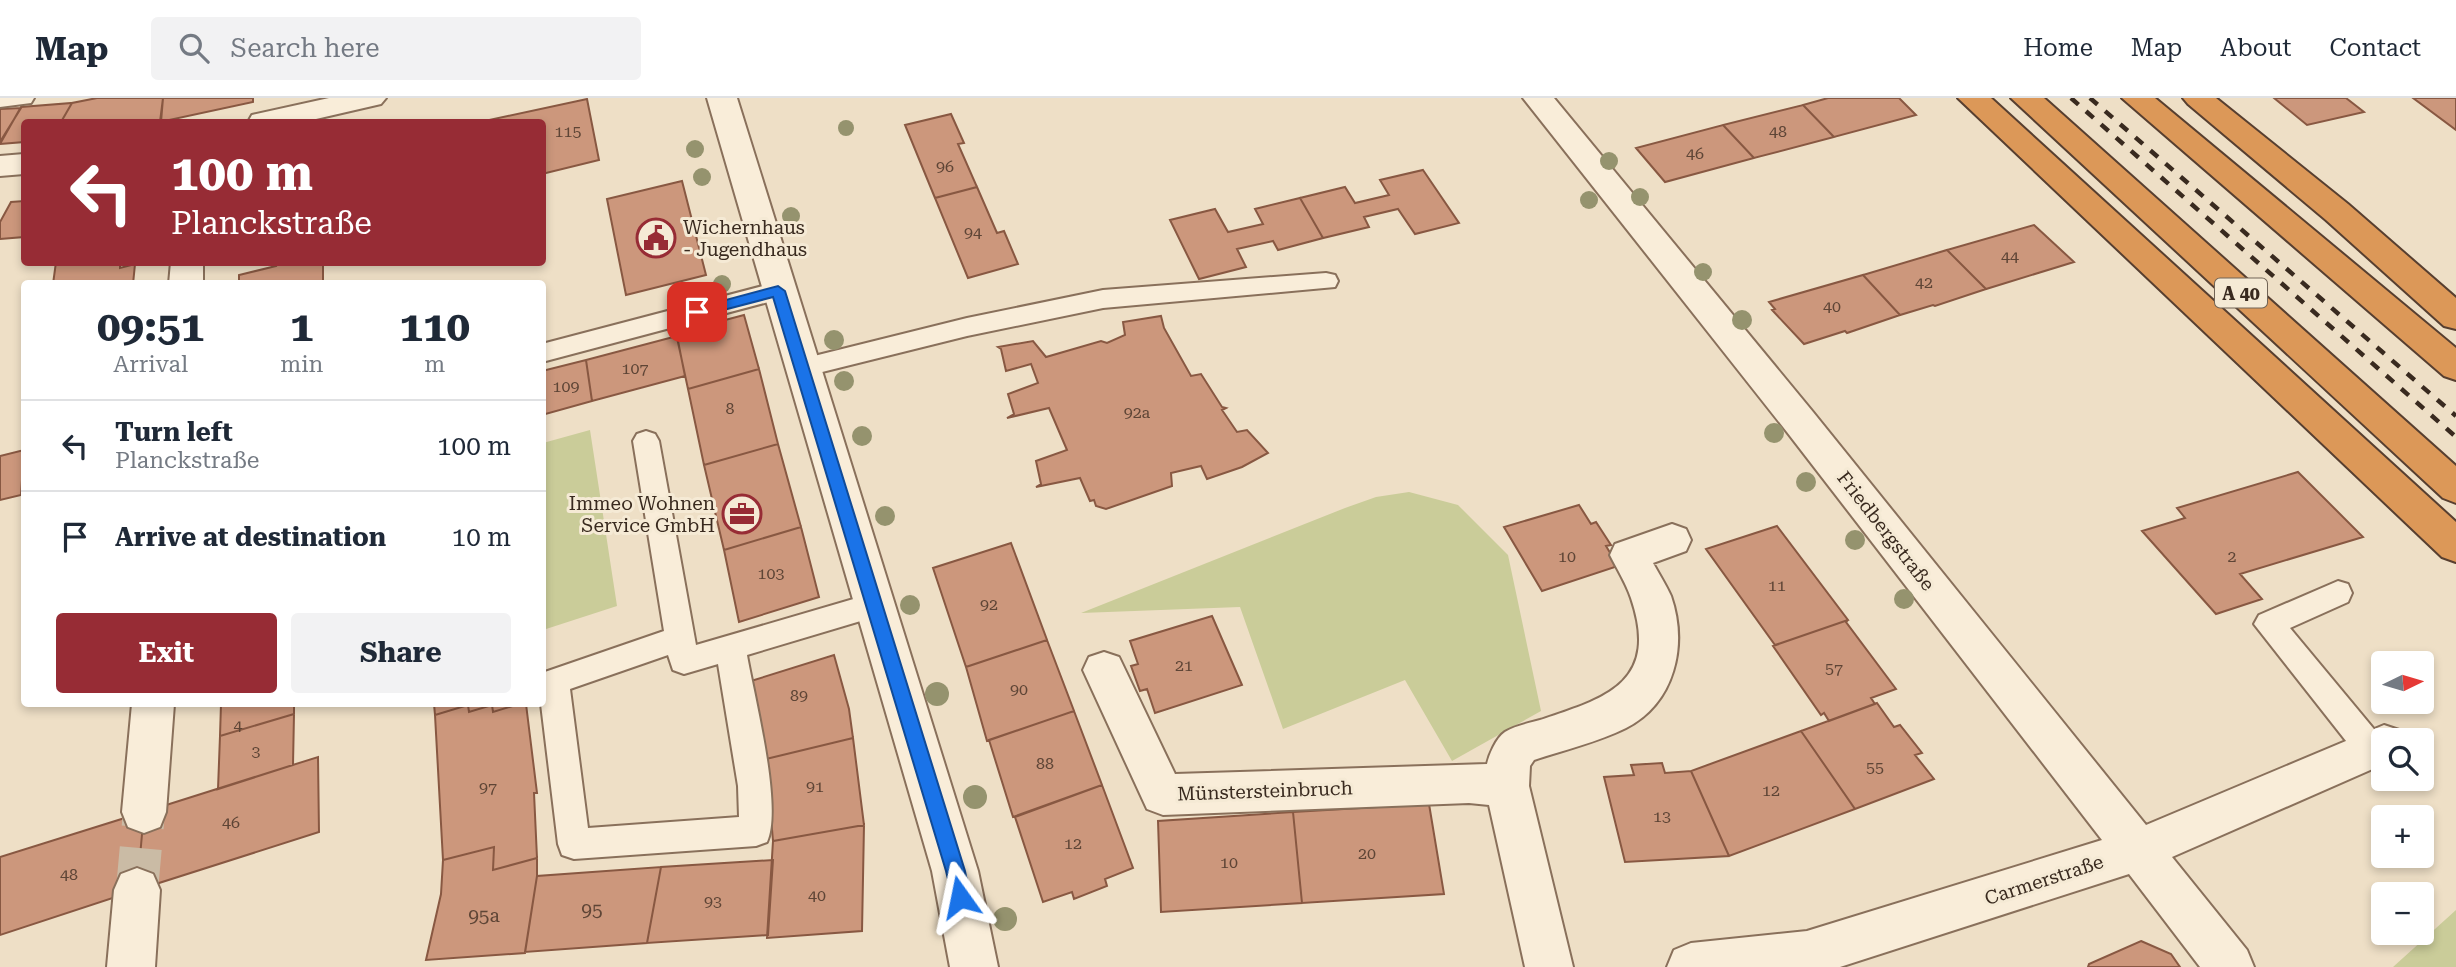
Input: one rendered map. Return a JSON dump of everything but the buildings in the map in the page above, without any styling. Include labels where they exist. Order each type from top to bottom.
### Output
[{"type":"highway","points":[[1973,98],[2456,546]]},
{"type":"highway","name":"A 40","points":[[2026,98],[2456,488]]},
{"type":"highway","points":[[2137,98],[2456,367]]},
{"type":"highway","points":[[2198,98],[2337,212],[2456,317]]},
{"type":"street","points":[[276,119],[371,98]]},
{"type":"street","points":[[723,98],[778,291],[956,871],[974,967]]},
{"type":"street","name":"Friedbergstraße","points":[[1538,98],[1686,279],[2140,849],[2230,967]]},
{"type":"street","points":[[0,166],[21,164]]},
{"type":"street","points":[[1549,967],[1507,786],[1509,761],[1519,746],[1613,714],[1645,688],[1656,667],[1659,635],[1651,597],[1629,555],[1672,540]]},
{"type":"street","name":"Münstersteinbruch","points":[[1104,670],[1163,795],[1469,783],[1507,786]]},
{"type":"street","points":[[144,812],[153,707]]},
{"type":"street","name":"Carmerstraße","points":[[1691,967],[1807,954],[2140,849],[2371,749]]},
{"type":"street","points":[[131,967],[137,890]]},
{"type":"lane","points":[[0,100],[23,98]]},
{"type":"lane","points":[[802,368],[1078,303],[1326,281]]},
{"type":"lane","points":[[546,352],[778,291]]},
{"type":"lane","points":[[646,441],[684,661],[874,605]]},
{"type":"lane","points":[[2338,593],[2269,624],[2371,728]]},
{"type":"lane","points":[[681,638],[554,681],[574,844],[756,831],[754,786],[731,649]]},
{"type":"green space","points":[[590,430],[617,606],[546,629],[546,442]]},
{"type":"green space","points":[[1409,492],[1458,505],[1508,555],[1541,711],[1452,761],[1405,680],[1283,729],[1240,607],[1081,613],[1345,508],[1376,497]]},
{"type":"green space","points":[[2456,910],[2456,967],[2393,967],[2417,945],[2434,945],[2434,930]]},
{"type":"tunnel","points":[[137,890],[144,812]]},
{"type":"railway","points":[[2071,98],[2456,437]]},
{"type":"railway","points":[[2090,98],[2456,416]]},
{"type":"place","name":"Wichernhaus - Jugendhaus","points":[[656,238]]},
{"type":"place","name":"Immeo Wohnen Service GmbH","points":[[742,514]]},
{"type":"route","points":[[697,312],[778,291],[956,871],[960,897]]}]
